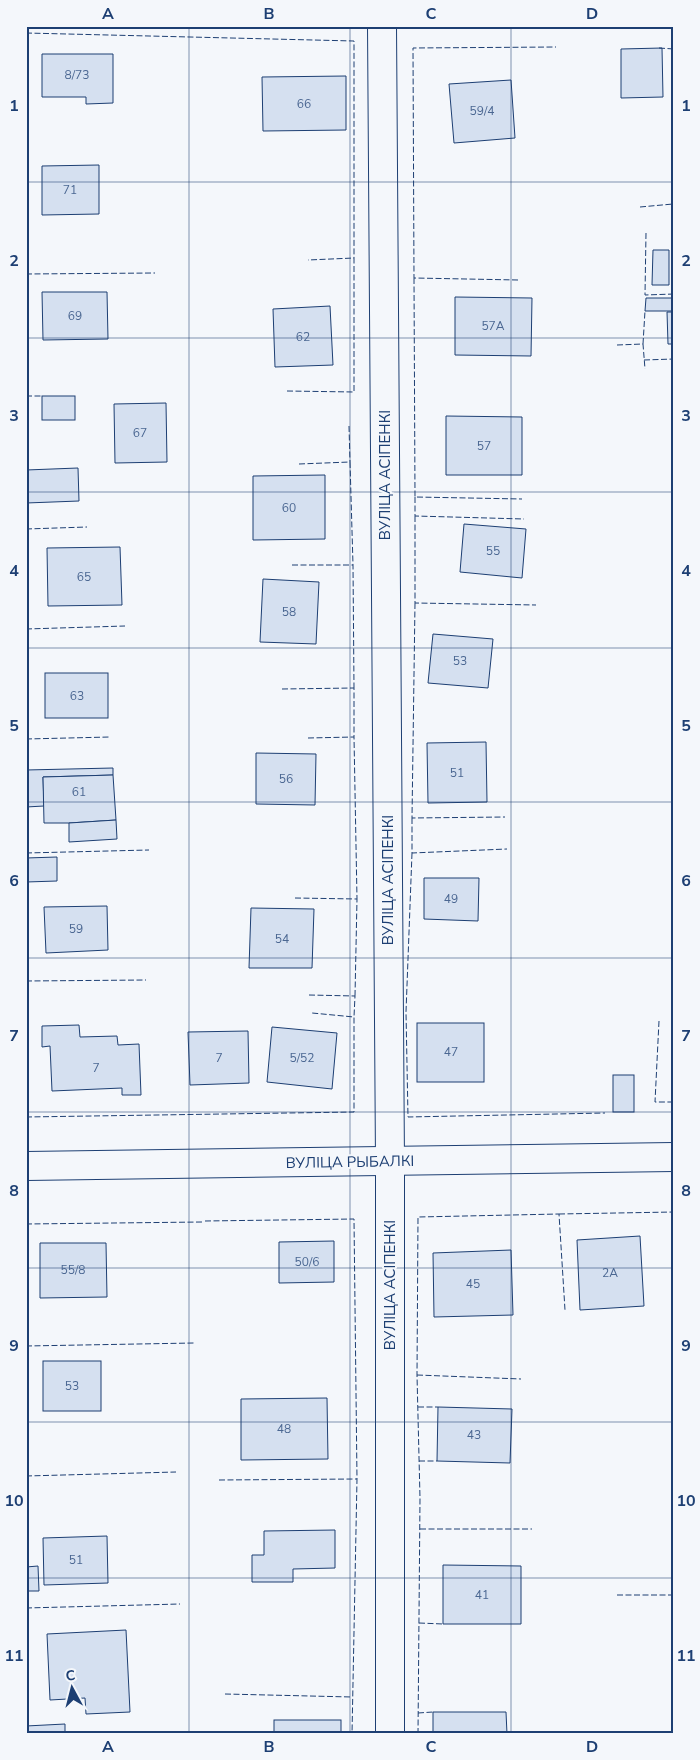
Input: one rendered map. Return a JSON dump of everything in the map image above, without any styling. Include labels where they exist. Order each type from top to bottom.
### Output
[{"type":"street","name":"ВУЛІЦА АСІПЕНКІ","points":[[382,26],[390,1162],[390,1734]]},
{"type":"street","name":"ВУЛІЦА РЫБАЛКІ","points":[[26,1166],[674,1157]]},
{"type":"building","points":[[662,48],[663,97],[621,98],[621,49]]},
{"type":"building","points":[[42,54],[113,54],[113,103],[86,104],[86,97],[42,97]]},
{"type":"building","points":[[346,76],[346,130],[263,131],[262,77]]},
{"type":"building","points":[[511,80],[515,138],[454,143],[449,84]]},
{"type":"building","points":[[99,165],[99,214],[42,215],[42,166]]},
{"type":"building","points":[[653,250],[669,250],[669,285],[652,285]]},
{"type":"building","points":[[42,292],[107,292],[108,339],[43,340]]},
{"type":"building","points":[[455,297],[532,298],[531,356],[455,355]]},
{"type":"building","points":[[646,298],[674,298],[674,311],[645,311]]},
{"type":"building","points":[[330,306],[333,365],[275,367],[273,309]]},
{"type":"building","points":[[667,312],[674,312],[674,344],[668,344]]},
{"type":"building","points":[[42,396],[75,396],[75,420],[42,420]]},
{"type":"building","points":[[166,403],[167,462],[115,463],[114,404]]},
{"type":"building","points":[[446,416],[522,417],[522,475],[446,475]]},
{"type":"building","points":[[78,468],[79,501],[26,503],[26,470]]},
{"type":"building","points":[[325,475],[325,539],[253,540],[253,476]]},
{"type":"building","points":[[464,524],[526,529],[522,578],[460,572]]},
{"type":"building","points":[[120,547],[122,605],[48,606],[47,548]]},
{"type":"building","points":[[263,579],[319,582],[316,644],[260,642]]},
{"type":"building","points":[[433,634],[493,639],[488,688],[428,683]]},
{"type":"building","points":[[45,673],[108,673],[108,718],[45,718]]},
{"type":"building","points":[[486,742],[487,802],[428,803],[427,743]]},
{"type":"building","points":[[256,753],[316,754],[315,805],[256,804]]},
{"type":"building","points":[[113,768],[113,775],[43,777],[44,806],[26,807],[26,770]]},
{"type":"building","points":[[113,775],[116,820],[44,823],[43,777]]},
{"type":"building","points":[[116,820],[117,839],[69,842],[69,823]]},
{"type":"building","points":[[57,857],[57,881],[26,882],[26,858]]},
{"type":"building","points":[[424,878],[479,878],[478,921],[424,919]]},
{"type":"building","points":[[107,906],[108,950],[46,953],[44,907]]},
{"type":"building","points":[[251,908],[314,909],[312,968],[249,968]]},
{"type":"building","points":[[417,1023],[484,1023],[484,1082],[417,1082]]},
{"type":"building","points":[[79,1025],[80,1037],[117,1036],[118,1045],[139,1044],[141,1095],[122,1095],[122,1088],[52,1091],[50,1046],[42,1047],[42,1026]]},
{"type":"building","points":[[272,1027],[337,1033],[332,1089],[267,1082]]},
{"type":"building","points":[[248,1031],[249,1083],[190,1085],[188,1032]]},
{"type":"building","points":[[613,1075],[634,1075],[634,1112],[613,1112]]},
{"type":"building","points":[[640,1236],[644,1306],[580,1310],[577,1240]]},
{"type":"building","points":[[334,1241],[334,1282],[279,1283],[279,1242]]},
{"type":"building","points":[[40,1243],[106,1243],[107,1297],[40,1298]]},
{"type":"building","points":[[511,1250],[513,1315],[434,1317],[433,1253]]},
{"type":"building","points":[[43,1361],[101,1361],[101,1411],[43,1411]]},
{"type":"building","points":[[327,1398],[328,1459],[241,1460],[241,1399]]},
{"type":"building","points":[[438,1407],[512,1409],[510,1463],[437,1461]]},
{"type":"building","points":[[335,1530],[335,1568],[293,1569],[293,1582],[252,1582],[252,1555],[264,1555],[264,1531]]},
{"type":"building","points":[[107,1536],[108,1583],[44,1585],[43,1538]]},
{"type":"building","points":[[443,1565],[521,1566],[521,1624],[443,1624]]},
{"type":"building","points":[[38,1566],[39,1591],[26,1591],[26,1567]]},
{"type":"building","points":[[126,1630],[130,1712],[86,1714],[85,1698],[50,1700],[47,1634]]},
{"type":"building","points":[[433,1712],[506,1712],[507,1734],[433,1734]]},
{"type":"building","points":[[274,1720],[341,1720],[341,1734],[274,1734]]},
{"type":"building","points":[[65,1724],[65,1734],[26,1734],[26,1726]]},
{"type":"fence","points":[[26,33],[354,41],[354,258]]},
{"type":"fence","points":[[518,280],[414,278],[413,48],[556,47]]},
{"type":"fence","points":[[659,48],[674,49]]},
{"type":"fence","points":[[640,207],[673,204],[674,202]]},
{"type":"fence","points":[[646,233],[645,295],[674,294]]},
{"type":"fence","points":[[287,391],[354,392],[354,258],[308,260]]},
{"type":"fence","points":[[26,274],[155,273]]},
{"type":"fence","points":[[414,278],[415,497],[522,499]]},
{"type":"fence","points":[[643,344],[645,311]]},
{"type":"fence","points":[[617,345],[643,344],[645,369]]},
{"type":"fence","points":[[644,360],[674,359]]},
{"type":"fence","points":[[26,396],[42,396]]},
{"type":"fence","points":[[349,426],[350,462]]},
{"type":"fence","points":[[299,464],[350,462],[353,565]]},
{"type":"fence","points":[[415,497],[415,516],[524,519]]},
{"type":"fence","points":[[415,516],[415,603],[536,605]]},
{"type":"fence","points":[[26,529],[87,527]]},
{"type":"fence","points":[[292,565],[353,565],[354,688]]},
{"type":"fence","points":[[415,603],[412,818],[505,817]]},
{"type":"fence","points":[[26,629],[125,626]]},
{"type":"fence","points":[[282,689],[354,688],[354,737]]},
{"type":"fence","points":[[26,739],[110,737]]},
{"type":"fence","points":[[308,738],[354,737],[357,899]]},
{"type":"fence","points":[[412,818],[412,853],[507,849]]},
{"type":"fence","points":[[26,853],[149,850]]},
{"type":"fence","points":[[412,853],[406,1012],[408,1117],[605,1113]]},
{"type":"fence","points":[[295,898],[357,899],[355,996]]},
{"type":"fence","points":[[26,981],[146,980]]},
{"type":"fence","points":[[309,995],[355,996],[354,1017]]},
{"type":"fence","points":[[26,1117],[354,1112],[354,1017],[312,1013]]},
{"type":"fence","points":[[659,1021],[655,1102],[674,1102]]},
{"type":"fence","points":[[559,1214],[674,1212]]},
{"type":"fence","points":[[418,1734],[420,1498],[417,1375],[418,1217],[559,1214],[565,1310]]},
{"type":"fence","points":[[205,1221],[354,1219],[357,1479],[352,1734]]},
{"type":"fence","points":[[26,1224],[202,1222]]},
{"type":"fence","points":[[26,1346],[194,1343]]},
{"type":"fence","points":[[417,1375],[521,1379]]},
{"type":"fence","points":[[418,1407],[438,1407]]},
{"type":"fence","points":[[419,1461],[437,1461]]},
{"type":"fence","points":[[26,1476],[176,1472]]},
{"type":"fence","points":[[219,1480],[357,1479]]},
{"type":"fence","points":[[420,1529],[532,1529]]},
{"type":"fence","points":[[617,1595],[674,1595]]},
{"type":"fence","points":[[26,1608],[180,1604]]},
{"type":"fence","points":[[419,1623],[443,1624]]},
{"type":"fence","points":[[225,1694],[352,1697]]},
{"type":"fence","points":[[418,1713],[433,1712]]}]
